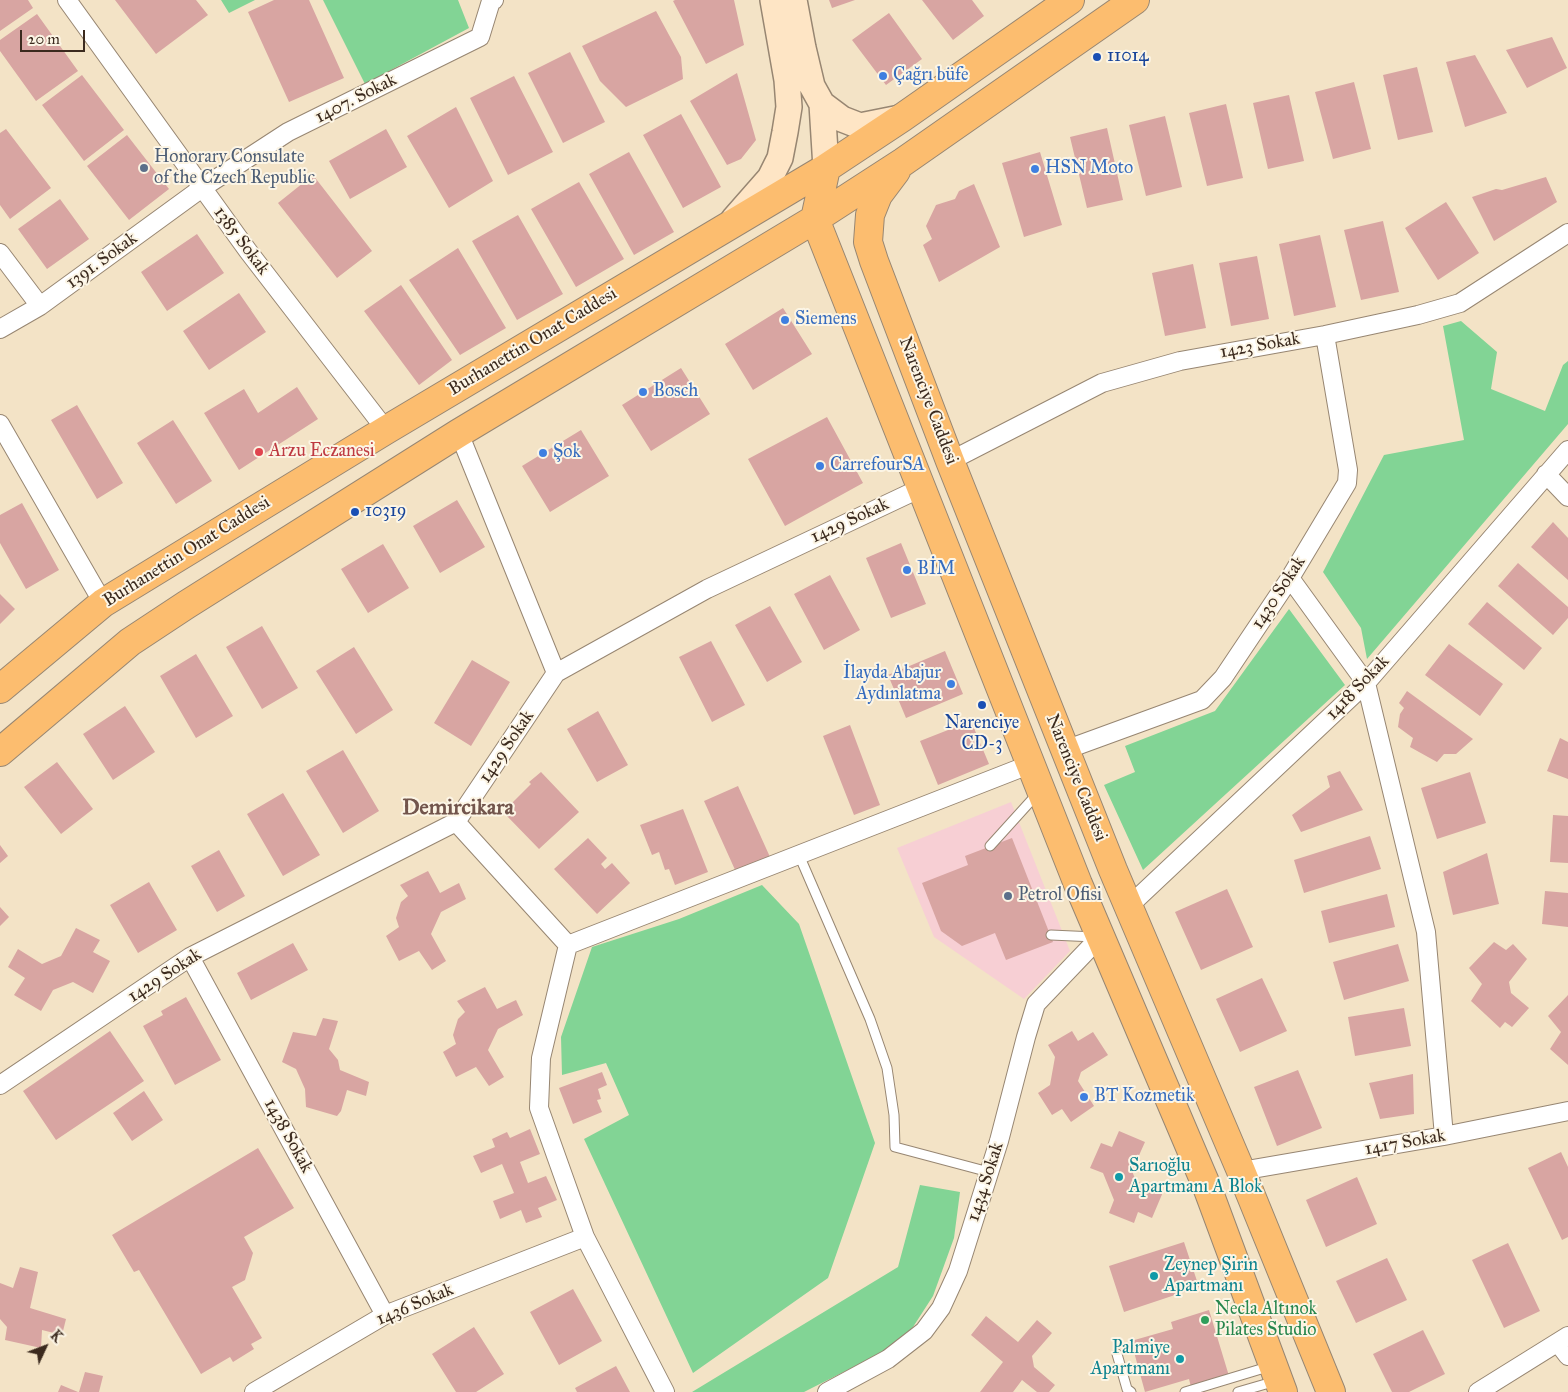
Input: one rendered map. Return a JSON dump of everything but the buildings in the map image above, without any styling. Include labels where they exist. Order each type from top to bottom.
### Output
[{"type":"main road","name":"Burhanettin Onat Caddesi","points":[[0,689],[103,603],[386,430],[826,168],[903,117],[1070,0]]},
{"type":"main road","points":[[0,752],[130,642],[459,433],[815,219],[903,162],[1135,0]]},
{"type":"main road","name":"Narenciye Caddesi","points":[[903,162],[878,195],[870,215],[868,242],[950,461],[1128,907],[1241,1171],[1331,1392]]},
{"type":"main road","points":[[815,219],[826,168]]},
{"type":"main road","name":"Narenciye Caddesi","points":[[815,219],[1100,937],[1207,1187],[1278,1379]]},
{"type":"street","name":"1385 Sokak","points":[[67,0],[202,188],[386,430]]},
{"type":"street","name":"1407. Sokak","points":[[202,188],[288,132],[480,37],[492,0]]},
{"type":"street","points":[[727,227],[770,178],[780,158],[789,107],[784,53],[773,0]]},
{"type":"street","points":[[794,0],[812,86],[822,104],[842,119],[860,126],[903,117]]},
{"type":"street","points":[[822,104],[826,168]]},
{"type":"street","name":"1391. Sokak","points":[[0,329],[40,306],[202,188]]},
{"type":"street","name":"1423 Sokak","points":[[950,461],[1102,383],[1180,361],[1325,335],[1418,315],[1460,303],[1568,233]]},
{"type":"street","points":[[0,253],[40,306]]},
{"type":"street","name":"1430 Sokak","points":[[1065,750],[1202,700],[1223,678],[1290,578],[1347,483],[1348,470],[1325,335]]},
{"type":"street","points":[[0,424],[103,603]]},
{"type":"street","points":[[459,433],[556,674]]},
{"type":"street","name":"1418 Sokak","points":[[1128,907],[1366,683],[1568,450]]},
{"type":"street","points":[[1546,474],[1568,497]]},
{"type":"street","name":"1429 Sokak","points":[[0,1085],[190,957],[456,822],[556,674],[707,589],[921,488]]},
{"type":"street","points":[[1290,578],[1366,683],[1426,932],[1444,1136]]},
{"type":"street","points":[[568,945],[1031,764]]},
{"type":"street","points":[[456,822],[568,945]]},
{"type":"street","name":"1434 Sokak","points":[[827,1392],[888,1359],[924,1331],[941,1308],[958,1270],[999,1141],[1036,1004],[1100,937]]},
{"type":"street","points":[[568,945],[541,1058],[539,1108],[585,1237],[665,1392]]},
{"type":"street","name":"1438 Sokak","points":[[190,957],[385,1315]]},
{"type":"street","name":"1417 Sokak","points":[[1241,1171],[1444,1136],[1568,1111]]},
{"type":"street","name":"1436 Sokak","points":[[254,1392],[385,1315],[585,1237]]},
{"type":"street","points":[[1478,1392],[1565,1345]]},
{"type":"lane","points":[[990,846],[1042,790]]},
{"type":"lane","points":[[799,855],[870,1019],[887,1068],[894,1115],[895,1147],[989,1172]]},
{"type":"lane","points":[[1050,935],[1100,937]]},
{"type":"lane","points":[[1117,1354],[1127,1389],[1131,1392]]},
{"type":"lane","points":[[1185,1392],[1278,1379]]},
{"type":"lane","points":[[1238,1392],[1278,1379]]},
{"type":"shaded area","points":[[1011,802],[1070,951],[1024,999],[934,937],[897,848]]},
{"type":"green space","points":[[221,0],[255,0],[229,13]]},
{"type":"green space","points":[[323,0],[458,0],[469,28],[365,84]]},
{"type":"green space","points":[[1461,321],[1497,352],[1491,389],[1545,411],[1563,365],[1568,361],[1568,424],[1367,659],[1361,628],[1323,572],[1384,455],[1464,440],[1443,326]]},
{"type":"green space","points":[[1289,609],[1345,685],[1143,870],[1104,785],[1135,772],[1125,746],[1215,711]]},
{"type":"green space","points":[[762,885],[799,924],[875,1143],[828,1278],[693,1373],[584,1139],[629,1115],[606,1063],[562,1075],[561,1037],[592,947],[679,919]]},
{"type":"green space","points":[[920,1185],[960,1192],[954,1238],[933,1296],[913,1327],[900,1341],[885,1351],[804,1392],[692,1392],[898,1267]]},
{"type":"place","name":"11014","points":[[1097,57]]},
{"type":"place","name":"Çağrı büfe","points":[[883,76]]},
{"type":"place","name":"Honorary Consulate of the Czech Republic","points":[[144,168]]},
{"type":"place","name":"HSN Moto","points":[[1035,169]]},
{"type":"place","name":"Siemens","points":[[785,320]]},
{"type":"place","name":"Bosch","points":[[643,392]]},
{"type":"place","name":"Arzu Eczanesi","points":[[259,452]]},
{"type":"place","name":"Şok","points":[[543,453]]},
{"type":"place","name":"CarrefourSA","points":[[820,466]]},
{"type":"place","name":"10319","points":[[355,512]]},
{"type":"place","name":"BİM","points":[[907,570]]},
{"type":"place","name":"İlayda Abajur Aydınlatma","points":[[951,684]]},
{"type":"place","name":"Narenciye CD-3","points":[[982,705]]},
{"type":"place","name":"Petrol Ofisi","points":[[1008,896]]},
{"type":"place","name":"BT Kozmetik","points":[[1084,1097]]},
{"type":"place","name":"Sarıoğlu Apartmanı A Blok","points":[[1119,1177]]},
{"type":"place","name":"Zeynep Şirin Apartmanı","points":[[1154,1276]]},
{"type":"place","name":"Necla Altınok Pilates Studio","points":[[1205,1320]]},
{"type":"place","name":"Palmiye Apartmanı","points":[[1180,1359]]},
{"type":"district","name":"Demircikara","points":[[458,809]]}]
